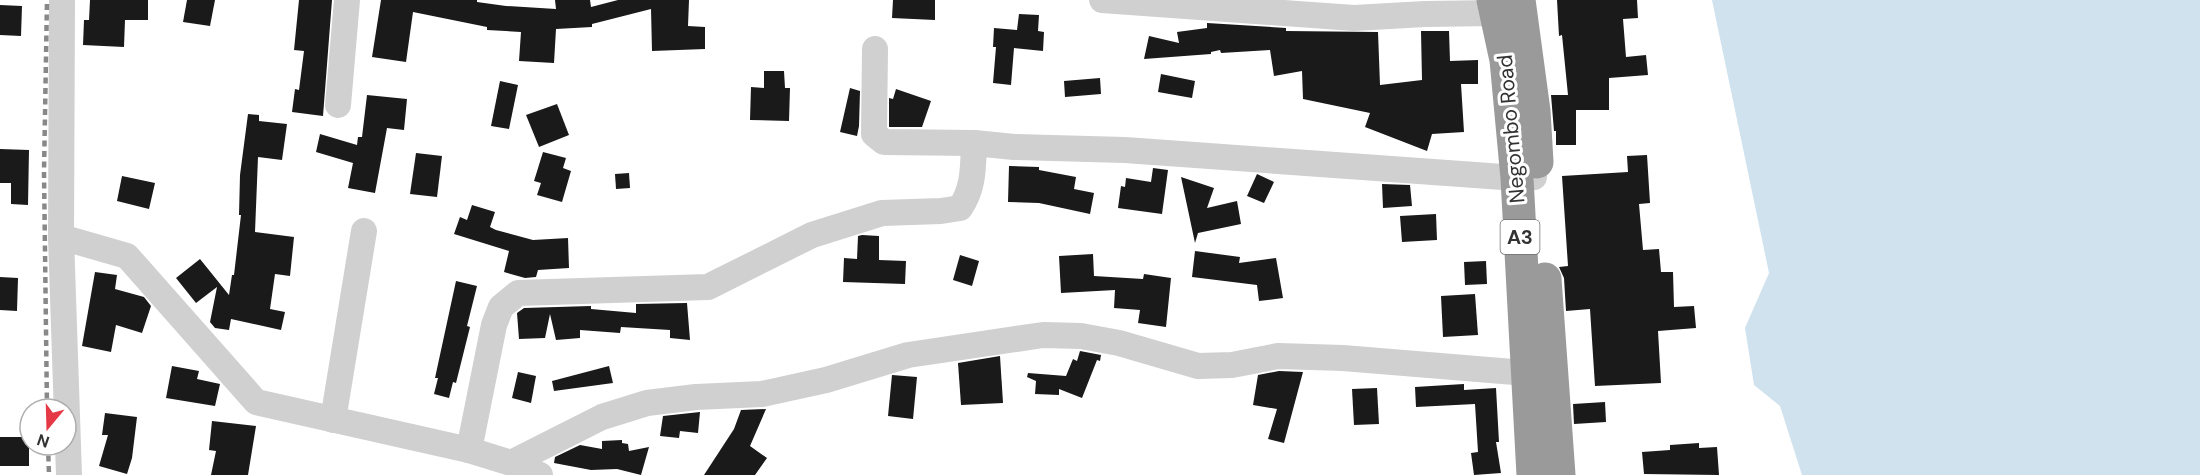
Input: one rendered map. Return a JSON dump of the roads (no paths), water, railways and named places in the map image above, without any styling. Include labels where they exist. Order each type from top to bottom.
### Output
[{"type":"highway","name":"Negombo Road","points":[[1503,4],[1506,60],[1528,178],[1539,372],[1533,475]]},
{"type":"highway","name":"Negombo Road","points":[[1539,372],[1559,475]]},
{"type":"street","points":[[62,0],[61,237],[69,475]]},
{"type":"street","points":[[338,105],[347,0]]},
{"type":"street","points":[[1102,0],[1354,18],[1425,14],[1503,4]]},
{"type":"street","points":[[875,49],[874,134],[884,142],[974,143],[1014,147],[1137,151],[1528,178]]},
{"type":"street","points":[[469,450],[494,325],[501,307],[518,293],[708,287],[812,235],[882,213],[941,212],[960,208],[969,196],[974,143]]},
{"type":"street","points":[[333,420],[364,231]]},
{"type":"street","points":[[61,237],[127,256],[256,402],[469,450],[540,475]]},
{"type":"street","points":[[511,463],[602,417],[647,404],[696,397],[762,394],[826,380],[908,355],[1043,335],[1081,336],[1119,343],[1198,366],[1232,365],[1278,356],[1343,358],[1539,372]]},
{"type":"water","points":[[1712,0],[2200,0],[2200,475],[1802,475],[1780,406],[1754,385],[1745,328],[1769,273]]},
{"type":"railway","points":[[47,0],[44,172],[47,397]]},
{"type":"railway","points":[[48,457],[49,475]]}]
